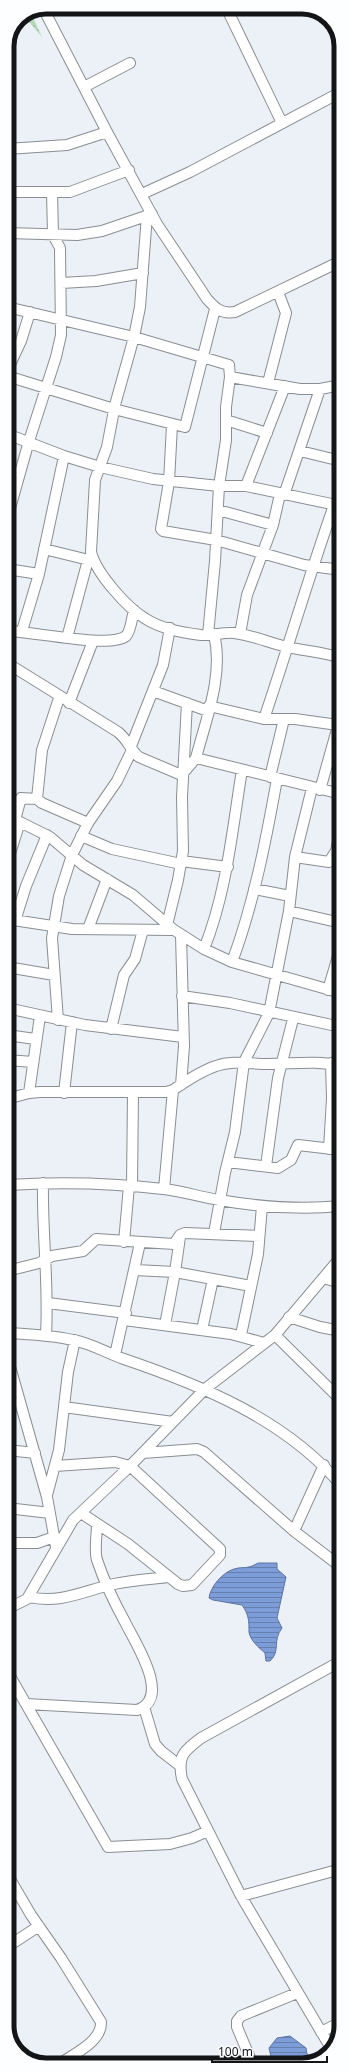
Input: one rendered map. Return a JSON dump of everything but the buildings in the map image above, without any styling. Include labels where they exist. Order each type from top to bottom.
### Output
[{"type":"street","points":[[46,14],[107,132],[142,194],[150,215],[215,309],[224,313],[235,312],[334,264]]},
{"type":"street","points":[[229,14],[282,123]]},
{"type":"street","points":[[84,87],[130,63]]},
{"type":"street","points":[[142,194],[190,172],[334,96]]},
{"type":"street","points":[[14,149],[67,145],[107,132]]},
{"type":"street","points":[[14,192],[70,192],[129,170]]},
{"type":"street","points":[[14,494],[45,388],[56,357],[61,335],[60,248],[53,235],[52,192]]},
{"type":"street","points":[[14,233],[77,235],[102,231],[150,215]]},
{"type":"street","points":[[67,638],[91,560],[92,502],[95,480],[107,446],[114,409],[134,337],[140,307],[150,215]]},
{"type":"street","points":[[61,283],[96,281],[143,273]]},
{"type":"street","points":[[268,383],[286,313],[278,292]]},
{"type":"street","points":[[14,309],[134,337],[204,356],[229,365],[230,378],[224,452],[219,486],[211,635],[217,645],[216,675],[196,758],[184,772],[176,774],[139,757],[118,732],[60,698],[14,668]]},
{"type":"street","points":[[14,378],[114,409],[183,428],[186,425],[215,309]]},
{"type":"street","points":[[14,356],[21,340],[30,312]]},
{"type":"street","points":[[230,378],[300,389],[320,389],[334,387]]},
{"type":"street","points":[[246,486],[285,386]]},
{"type":"street","points":[[240,634],[247,595],[273,526],[282,494],[300,451],[320,389]]},
{"type":"street","points":[[226,420],[267,433]]},
{"type":"street","points":[[172,425],[169,482],[160,528],[163,530],[216,540],[263,552],[273,557],[304,565],[334,569]]},
{"type":"street","points":[[14,436],[64,456],[100,467],[169,482],[219,486],[246,486],[334,505]]},
{"type":"street","points":[[300,451],[334,459]]},
{"type":"street","points":[[22,631],[39,574],[64,456]]},
{"type":"street","points":[[218,510],[273,526]]},
{"type":"street","points":[[264,719],[288,647],[312,566],[334,513]]},
{"type":"street","points":[[44,549],[91,560],[111,586],[134,610],[147,620],[189,633],[211,635],[240,634],[288,647],[334,657]]},
{"type":"street","points":[[14,570],[39,574]]},
{"type":"street","points":[[14,631],[93,642],[125,637],[128,634],[134,610]]},
{"type":"street","points":[[58,1020],[52,925],[59,896],[72,855],[81,836],[88,823],[117,781],[132,748],[163,665],[170,628]]},
{"type":"street","points":[[69,703],[93,642]]},
{"type":"street","points":[[153,691],[187,703],[264,719],[284,719],[334,725]]},
{"type":"street","points":[[37,799],[42,750],[60,698]]},
{"type":"street","points":[[164,1189],[183,1037],[182,996],[174,930],[181,863],[187,703]]},
{"type":"street","points":[[232,962],[265,846],[284,719]]},
{"type":"street","points":[[214,1233],[219,1200],[235,1132],[244,1062],[269,1013],[289,910],[295,857],[334,737]]},
{"type":"street","points":[[196,758],[334,793]]},
{"type":"street","points":[[204,949],[215,922],[228,867],[242,770]]},
{"type":"street","points":[[88,823],[42,803],[37,799],[22,798],[14,820],[47,835],[83,865],[133,896],[174,930],[204,949],[232,962],[334,991]]},
{"type":"street","points":[[14,913],[47,835]]},
{"type":"street","points":[[81,836],[112,850],[181,863],[228,867]]},
{"type":"street","points":[[295,857],[329,862],[334,854]]},
{"type":"street","points":[[88,929],[107,879]]},
{"type":"street","points":[[254,889],[290,896]]},
{"type":"street","points":[[289,910],[334,921]]},
{"type":"street","points":[[14,920],[88,929],[174,930]]},
{"type":"street","points":[[111,1029],[124,974],[135,958],[143,930]]},
{"type":"street","points":[[14,968],[54,975]]},
{"type":"street","points":[[328,990],[334,970]]},
{"type":"street","points":[[182,996],[230,1004],[293,1019],[334,1027]]},
{"type":"street","points":[[14,1010],[58,1020],[111,1029],[183,1037]]},
{"type":"street","points":[[30,1093],[35,1040],[40,1016]]},
{"type":"street","points":[[266,1166],[280,1064],[293,1019]]},
{"type":"street","points":[[64,1093],[72,1022]]},
{"type":"street","points":[[14,1036],[35,1040]]},
{"type":"street","points":[[14,1061],[33,1062]]},
{"type":"street","points":[[14,1097],[30,1093],[166,1092],[177,1088],[216,1065],[244,1062],[280,1064],[311,1061],[334,1064]]},
{"type":"street","points":[[329,1149],[332,1098],[331,1063]]},
{"type":"street","points":[[124,1242],[130,1186],[133,1092]]},
{"type":"street","points":[[228,1162],[278,1168],[291,1160],[298,1145],[334,1149]]},
{"type":"street","points":[[43,1183],[42,1225],[46,1260],[48,1303],[46,1334]]},
{"type":"street","points":[[14,1184],[43,1183],[130,1186],[164,1189],[219,1200],[262,1206],[296,1209],[334,1206]]},
{"type":"street","points":[[241,1336],[251,1286],[262,1206]]},
{"type":"street","points":[[14,1269],[46,1260],[52,1256],[83,1251],[96,1239],[124,1242],[174,1244],[180,1235],[185,1233],[259,1236]]},
{"type":"street","points":[[164,1325],[175,1272],[180,1235]]},
{"type":"street","points":[[115,1355],[125,1316],[140,1243]]},
{"type":"street","points":[[14,1606],[25,1601],[29,1597],[56,1547],[73,1520],[130,1466],[205,1389],[275,1335],[334,1265]]},
{"type":"street","points":[[135,1270],[175,1272],[251,1286]]},
{"type":"street","points":[[322,1278],[334,1281]]},
{"type":"street","points":[[202,1330],[213,1279]]},
{"type":"street","points":[[48,1303],[125,1316],[164,1325],[241,1336],[264,1343]]},
{"type":"street","points":[[289,1317],[320,1327],[334,1330]]},
{"type":"street","points":[[14,1333],[46,1334],[75,1340],[178,1377],[205,1389],[284,1433],[324,1465],[334,1477]]},
{"type":"street","points":[[275,1335],[334,1393]]},
{"type":"street","points":[[47,1497],[59,1450],[68,1372],[75,1340]]},
{"type":"street","points":[[14,1388],[47,1497],[56,1547]]},
{"type":"street","points":[[64,1406],[173,1422]]},
{"type":"street","points":[[143,1453],[197,1449],[204,1452],[294,1531],[334,1562]]},
{"type":"street","points":[[14,1451],[35,1454]]},
{"type":"street","points":[[55,1466],[115,1462],[130,1466],[220,1549],[218,1559],[192,1585],[183,1586],[169,1577],[128,1544],[81,1513]]},
{"type":"street","points":[[294,1531],[324,1465]]},
{"type":"street","points":[[14,1509],[50,1513]]},
{"type":"street","points":[[26,1704],[137,1710],[144,1707],[151,1697],[150,1677],[139,1648],[107,1586],[96,1558],[97,1524]]},
{"type":"street","points":[[14,1543],[37,1543],[54,1537]]},
{"type":"street","points":[[29,1597],[48,1600],[66,1598],[126,1581],[169,1577]]},
{"type":"street","points":[[328,2044],[241,1896],[182,1779],[179,1765],[182,1756],[188,1748],[201,1738],[334,1665]]},
{"type":"street","points":[[14,1683],[108,1847],[170,1844],[192,1838],[208,1831]]},
{"type":"street","points":[[144,1707],[155,1744],[160,1751],[179,1765]]},
{"type":"street","points":[[241,1896],[334,1871]]},
{"type":"street","points":[[14,1885],[39,1926],[80,1986],[101,2022],[101,2028],[98,2036],[68,2058]]},
{"type":"street","points":[[14,1942],[39,1926]]},
{"type":"street","points":[[250,2058],[237,2026],[237,2020],[241,2016],[297,1993]]},
{"type":"street","points":[[321,2032],[334,2026]]},
{"type":"green space","points":[[33,17],[42,37],[27,20]]},
{"type":"water","points":[[258,1563],[277,1563],[277,1569],[286,1577],[277,1618],[282,1628],[277,1637],[275,1653],[270,1661],[266,1661],[265,1653],[251,1638],[249,1632],[249,1621],[242,1605],[209,1598],[214,1585],[226,1573],[234,1569],[248,1567]]},
{"type":"water","points":[[290,2036],[306,2048],[307,2054],[311,2057],[306,2058],[271,2058],[269,2048],[277,2038]]}]
